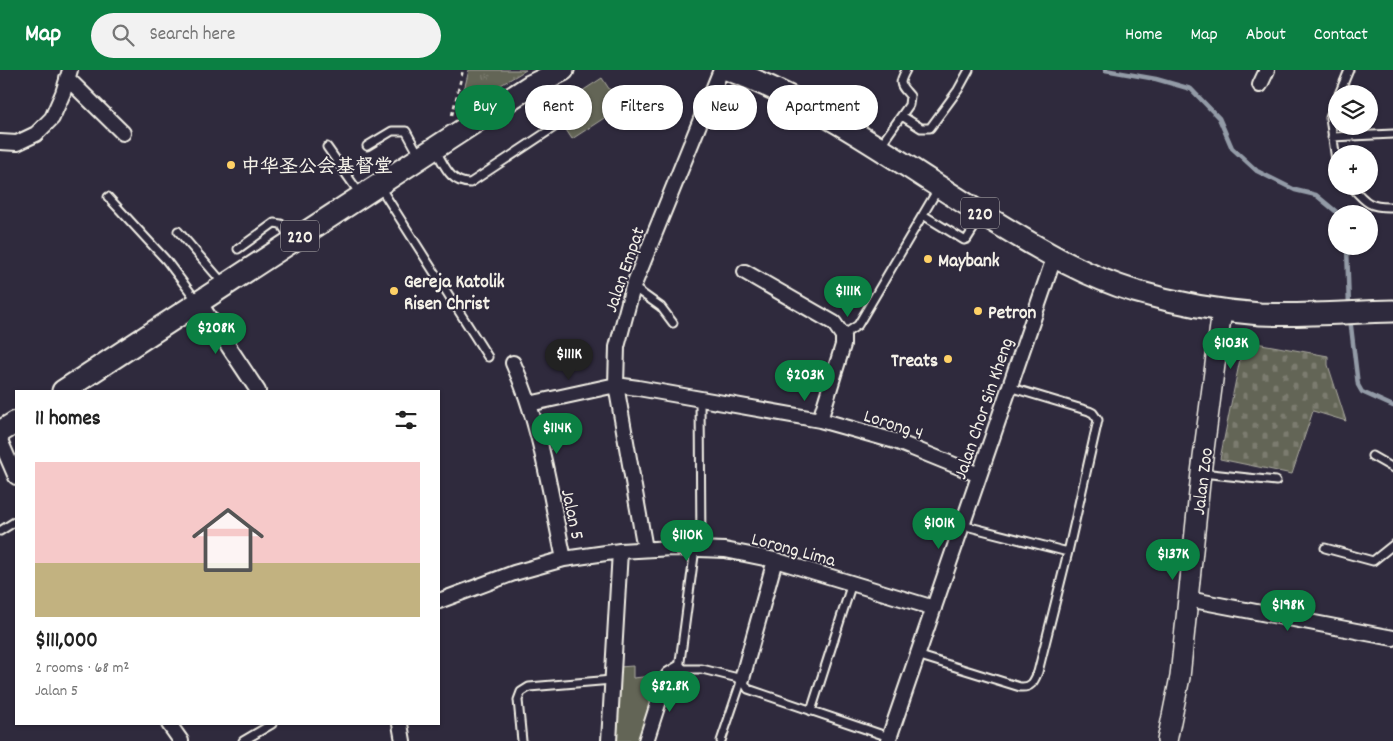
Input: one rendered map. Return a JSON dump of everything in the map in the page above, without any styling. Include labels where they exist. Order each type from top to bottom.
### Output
[{"type":"main road","name":"220","points":[[65,390],[543,75],[563,70]]},
{"type":"main road","name":"220","points":[[740,72],[795,100],[878,148],[982,215],[1054,258],[1133,291],[1222,310],[1262,314],[1393,311]]},
{"type":"main road","name":"Jalan Zoo","points":[[1167,741],[1180,677],[1201,472],[1222,310]]},
{"type":"street","name":"Jalan Empat","points":[[645,548],[616,385],[617,346],[632,287],[721,70]]},
{"type":"street","points":[[1260,85],[1266,70]]},
{"type":"street","points":[[0,142],[17,143],[36,134],[52,118],[68,74],[123,134]]},
{"type":"street","name":"Jalan Chor Sin Kheng","points":[[888,739],[1054,258]]},
{"type":"street","points":[[745,272],[834,323],[842,335],[843,345],[820,420]]},
{"type":"street","points":[[199,302],[257,390]]},
{"type":"street","name":"Jalan 5","points":[[513,363],[525,389],[529,404],[543,458],[564,559]]},
{"type":"street","points":[[529,404],[616,385]]},
{"type":"street","name":"Lorong 4","points":[[616,385],[820,420],[895,441],[979,475]]},
{"type":"street","points":[[5,427],[15,472]]},
{"type":"street","name":"Lorong Lima","points":[[440,601],[514,573],[564,559],[620,550],[698,548],[725,550],[775,560],[934,608]]},
{"type":"street","points":[[609,741],[620,550]]},
{"type":"street","points":[[742,679],[775,560]]},
{"type":"street","points":[[1188,598],[1393,638]]},
{"type":"street","points":[[646,741],[665,682],[669,675],[679,670]]},
{"type":"street","points":[[170,725],[180,741]]},
{"type":"street","points":[[400,725],[403,741]]},
{"type":"lane","points":[[878,148],[902,116],[910,100],[910,96],[901,87],[900,83],[906,70]]},
{"type":"lane","points":[[902,116],[921,128],[930,128],[958,90],[969,70]]},
{"type":"lane","points":[[1343,85],[1349,70]]},
{"type":"lane","points":[[367,146],[392,131],[406,131],[454,180],[461,183],[470,183],[550,130]]},
{"type":"lane","points":[[1333,145],[1332,137],[1393,134]]},
{"type":"lane","points":[[327,147],[370,190],[488,357]]},
{"type":"lane","points":[[842,335],[858,325],[939,188]]},
{"type":"lane","points":[[1359,195],[1372,206],[1379,208],[1393,207]]},
{"type":"lane","points":[[108,197],[166,260],[199,302]]},
{"type":"lane","points":[[923,215],[964,240],[967,239],[982,215]]},
{"type":"lane","points":[[238,249],[274,224],[281,224],[292,241]]},
{"type":"lane","points":[[178,231],[224,286]]},
{"type":"lane","points":[[632,287],[661,307],[673,323]]},
{"type":"lane","points":[[917,655],[1020,687],[1030,686],[1038,672],[1098,420],[1093,412],[1089,410],[1009,387]]},
{"type":"lane","points":[[700,398],[698,548],[679,670],[702,669],[742,679],[748,689],[888,739]]},
{"type":"lane","points":[[1372,456],[1393,468]]},
{"type":"lane","points":[[1201,472],[1276,481]]},
{"type":"lane","points":[[0,531],[15,522]]},
{"type":"lane","points":[[962,525],[1068,552]]},
{"type":"lane","points":[[1325,548],[1373,561],[1393,545]]},
{"type":"lane","points":[[811,711],[852,583]]},
{"type":"lane","points":[[721,741],[742,679]]},
{"type":"lane","points":[[522,741],[518,700],[521,692],[529,687],[612,680]]},
{"type":"lane","points":[[243,741],[270,725]]},
{"type":"path","points":[[451,119],[463,70]]},
{"type":"green space","points":[[469,70],[526,70],[501,85],[465,85]]},
{"type":"green space","points":[[602,78],[607,85],[602,85],[602,119],[592,126],[592,85]]},
{"type":"green space","points":[[566,130],[586,130],[572,139]]},
{"type":"green space","points":[[1245,341],[1328,356],[1328,365],[1346,421],[1313,411],[1292,474],[1220,459]]},
{"type":"green space","points":[[633,666],[633,678],[663,675],[638,741],[615,741],[619,667]]},
{"type":"waterway","points":[[1105,70],[1156,79],[1191,89],[1219,118],[1232,148],[1257,171],[1295,190],[1316,195],[1328,205]]},
{"type":"waterway","points":[[1347,255],[1349,307]]},
{"type":"waterway","points":[[1350,318],[1358,385],[1362,392],[1393,406]]},
{"type":"place","name":"中华圣公会基督堂","points":[[231,165]]},
{"type":"place","name":"Maybank","points":[[928,259]]},
{"type":"place","name":"Gereja Katolik Risen Christ","points":[[394,291]]},
{"type":"place","name":"Petron","points":[[978,311]]},
{"type":"place","name":"Treats","points":[[948,359]]}]
